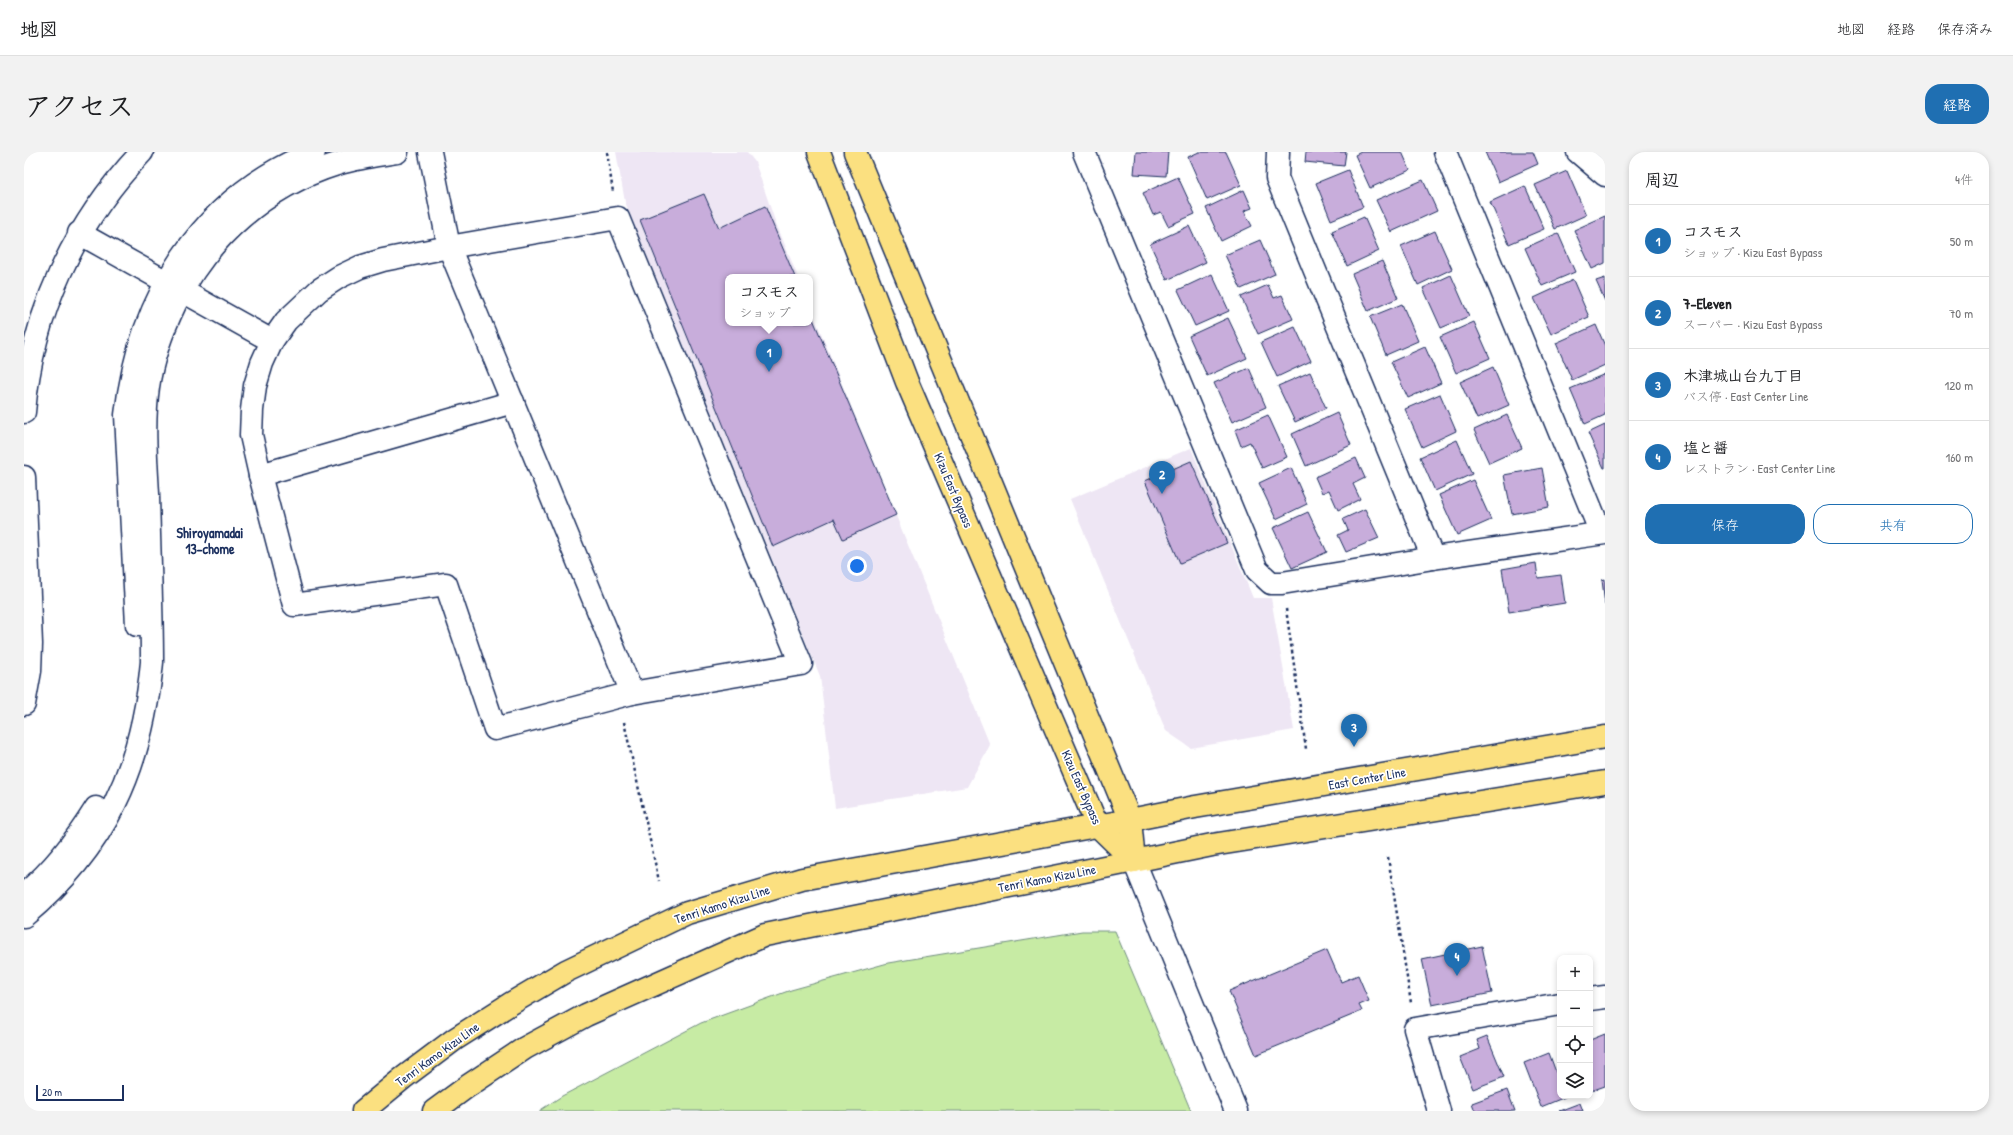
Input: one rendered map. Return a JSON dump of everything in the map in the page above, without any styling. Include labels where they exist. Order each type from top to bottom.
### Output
[{"type":"main road","name":"Kizu East Bypass","points":[[819,152],[907,382],[1097,825],[1134,861]]},
{"type":"main road","points":[[855,152],[1130,820],[1134,861],[1212,845],[1605,782]]},
{"type":"main road","name":"East Center Line","points":[[1130,820],[1203,805],[1605,737]]},
{"type":"main road","name":"Tenri Kamo Kizu Line","points":[[363,1111],[403,1078],[455,1039],[510,1004],[566,971],[687,913],[802,879],[1130,820]]},
{"type":"main road","name":"Tenri Kamo Kizu Line","points":[[434,1111],[468,1086],[526,1048],[586,1015],[765,935],[1134,861]]},
{"type":"street","points":[[24,412],[32,351],[44,310],[60,270],[79,233],[100,201],[123,172],[142,152]]},
{"type":"street","points":[[24,916],[43,900],[70,872],[93,842],[113,810],[140,738],[148,701],[152,662],[145,415],[148,386],[154,358],[174,286],[176,265],[197,237],[220,212],[271,173],[314,152]]},
{"type":"street","points":[[24,894],[59,860],[81,832],[116,768],[127,733],[134,698],[138,662],[126,416],[130,384],[146,323],[174,286],[230,227],[254,207],[280,190],[308,175],[336,164],[367,156],[397,152]]},
{"type":"street","points":[[430,152],[449,247],[513,402],[625,695]]},
{"type":"street","points":[[1084,152],[1257,570],[1271,583],[1282,583],[1433,558],[1603,533],[1445,152]]},
{"type":"street","points":[[1278,152],[1276,178],[1433,558]]},
{"type":"street","points":[[1578,152],[1605,175]]},
{"type":"street","points":[[618,218],[801,664],[625,695],[495,729],[446,584],[294,604],[251,435],[255,386],[262,362],[272,341],[286,321],[320,290],[339,277],[360,267],[383,260],[449,247],[618,218]]},
{"type":"street","points":[[79,233],[272,341]]},
{"type":"street","points":[[260,475],[513,402]]},
{"type":"street","points":[[24,477],[31,644],[30,671],[24,704]]},
{"type":"street","points":[[1134,861],[1236,1111]]},
{"type":"street","points":[[1593,999],[1605,997]]},
{"type":"street","points":[[1439,1111],[1415,1029],[1557,1005]]},
{"type":"path","points":[[607,152],[618,218]]},
{"type":"path","points":[[1282,583],[1306,749]]},
{"type":"path","points":[[625,695],[660,881]]},
{"type":"path","points":[[1388,858],[1415,1029]]},
{"type":"shaded area","points":[[616,152],[747,152],[755,162],[774,218],[797,274],[725,274],[725,326],[813,326],[813,313],[990,745],[967,787],[835,808],[820,676],[625,202]]},
{"type":"shaded area","points":[[1191,448],[1253,598],[1271,598],[1294,730],[1191,748],[1166,731],[1070,499]]},
{"type":"green space","points":[[1082,931],[1115,931],[1191,1111],[539,1111],[562,1096],[701,1023],[791,990],[888,963]]},
{"type":"building","points":[[1136,152],[1168,152],[1166,176],[1134,174]]},
{"type":"building","points":[[1199,152],[1226,152],[1241,185],[1207,200],[1188,157]]},
{"type":"building","points":[[1306,152],[1346,152],[1344,166],[1305,162]]},
{"type":"building","points":[[1361,152],[1402,152],[1410,170],[1370,188],[1355,155]]},
{"type":"building","points":[[1485,152],[1533,152],[1538,164],[1498,182]]},
{"type":"building","points":[[1348,170],[1363,207],[1331,220],[1316,183]]},
{"type":"building","points":[[1567,171],[1586,215],[1555,229],[1535,185]]},
{"type":"building","points":[[1178,177],[1195,214],[1168,226],[1161,212],[1153,215],[1143,193]]},
{"type":"building","points":[[1423,180],[1437,211],[1391,232],[1376,200]]},
{"type":"building","points":[[1525,186],[1544,229],[1509,244],[1490,202]]},
{"type":"building","points":[[1244,190],[1252,208],[1244,211],[1252,226],[1221,241],[1206,208]]},
{"type":"building","points":[[704,194],[719,228],[765,206],[794,274],[725,274],[725,326],[813,326],[813,319],[896,515],[843,539],[834,519],[773,547],[640,220]]},
{"type":"building","points":[[1605,216],[1605,263],[1592,269],[1574,230]]},
{"type":"building","points":[[1364,217],[1379,251],[1347,266],[1332,231]]},
{"type":"building","points":[[1189,226],[1206,262],[1167,280],[1150,244]]},
{"type":"building","points":[[1435,231],[1452,269],[1418,285],[1401,246]]},
{"type":"building","points":[[1558,233],[1575,272],[1542,286],[1525,248]]},
{"type":"building","points":[[1260,240],[1275,274],[1241,289],[1225,255]]},
{"type":"building","points":[[1382,261],[1398,298],[1368,311],[1352,274]]},
{"type":"building","points":[[1212,274],[1229,311],[1195,326],[1178,290]]},
{"type":"building","points":[[1451,275],[1469,316],[1441,328],[1423,288]]},
{"type":"building","points":[[1605,278],[1605,301],[1596,281]]},
{"type":"building","points":[[1573,280],[1589,317],[1551,334],[1534,298]]},
{"type":"building","points":[[1268,285],[1274,298],[1282,295],[1293,319],[1258,334],[1241,297]]},
{"type":"building","points":[[1402,304],[1418,341],[1386,355],[1370,317]]},
{"type":"building","points":[[1228,318],[1247,358],[1207,376],[1189,336]]},
{"type":"building","points":[[1474,322],[1490,358],[1456,373],[1440,337]]},
{"type":"building","points":[[1596,325],[1605,346],[1605,365],[1572,380],[1556,343]]},
{"type":"building","points":[[1295,327],[1311,361],[1277,377],[1261,342]]},
{"type":"building","points":[[1425,347],[1441,383],[1408,398],[1391,362]]},
{"type":"building","points":[[1493,367],[1509,405],[1477,419],[1460,382]]},
{"type":"building","points":[[1249,368],[1266,407],[1232,422],[1214,383]]},
{"type":"building","points":[[1310,372],[1326,408],[1295,422],[1278,386]]},
{"type":"building","points":[[1605,374],[1605,415],[1585,424],[1570,389]]},
{"type":"building","points":[[1440,394],[1456,431],[1422,447],[1405,409]]},
{"type":"building","points":[[1337,413],[1351,445],[1306,466],[1292,434]]},
{"type":"building","points":[[1268,415],[1287,457],[1262,468],[1250,442],[1241,446],[1235,430]]},
{"type":"building","points":[[1507,415],[1522,448],[1489,463],[1474,430]]},
{"type":"building","points":[[1605,425],[1605,468],[1604,468],[1588,433]]},
{"type":"building","points":[[1457,440],[1472,474],[1435,491],[1420,457]]},
{"type":"building","points":[[1356,458],[1365,478],[1353,484],[1360,499],[1338,510],[1329,490],[1322,493],[1315,477]]},
{"type":"building","points":[[1191,461],[1227,543],[1180,563],[1145,481]]},
{"type":"building","points":[[1291,468],[1307,504],[1276,519],[1259,483]]},
{"type":"building","points":[[1542,468],[1549,507],[1512,514],[1504,475]]},
{"type":"building","points":[[1473,480],[1491,520],[1457,535],[1439,495]]},
{"type":"building","points":[[1365,509],[1379,538],[1346,552],[1338,535],[1348,530],[1343,519]]},
{"type":"building","points":[[1308,512],[1327,552],[1292,568],[1273,528]]},
{"type":"building","points":[[1536,563],[1538,578],[1561,575],[1565,603],[1509,612],[1502,569]]},
{"type":"building","points":[[1605,579],[1605,605],[1602,580]]},
{"type":"building","points":[[1482,946],[1492,993],[1432,1005],[1422,959]]},
{"type":"building","points":[[1327,950],[1341,982],[1358,975],[1369,1001],[1359,1005],[1362,1011],[1256,1055],[1229,991]]},
{"type":"building","points":[[1605,1034],[1605,1086],[1593,1090],[1593,1063],[1593,1039]]},
{"type":"building","points":[[1487,1036],[1504,1077],[1473,1089],[1460,1057],[1480,1049],[1477,1040]]},
{"type":"building","points":[[1549,1053],[1557,1075],[1557,1099],[1560,1099],[1541,1107],[1524,1063]]},
{"type":"building","points":[[1507,1090],[1515,1111],[1475,1111],[1472,1103]]},
{"type":"building","points":[[1580,1103],[1583,1111],[1559,1111]]},
{"type":"place","name":"コスモス","points":[[769,372]]},
{"type":"place","name":"7-Eleven","points":[[1162,494]]},
{"type":"place","name":"木津城山台九丁目","points":[[1354,747]]},
{"type":"place","name":"塩と醤","points":[[1457,976]]},
{"type":"district","name":"Shiroyamadai 13-chome","points":[[210,542]]}]
